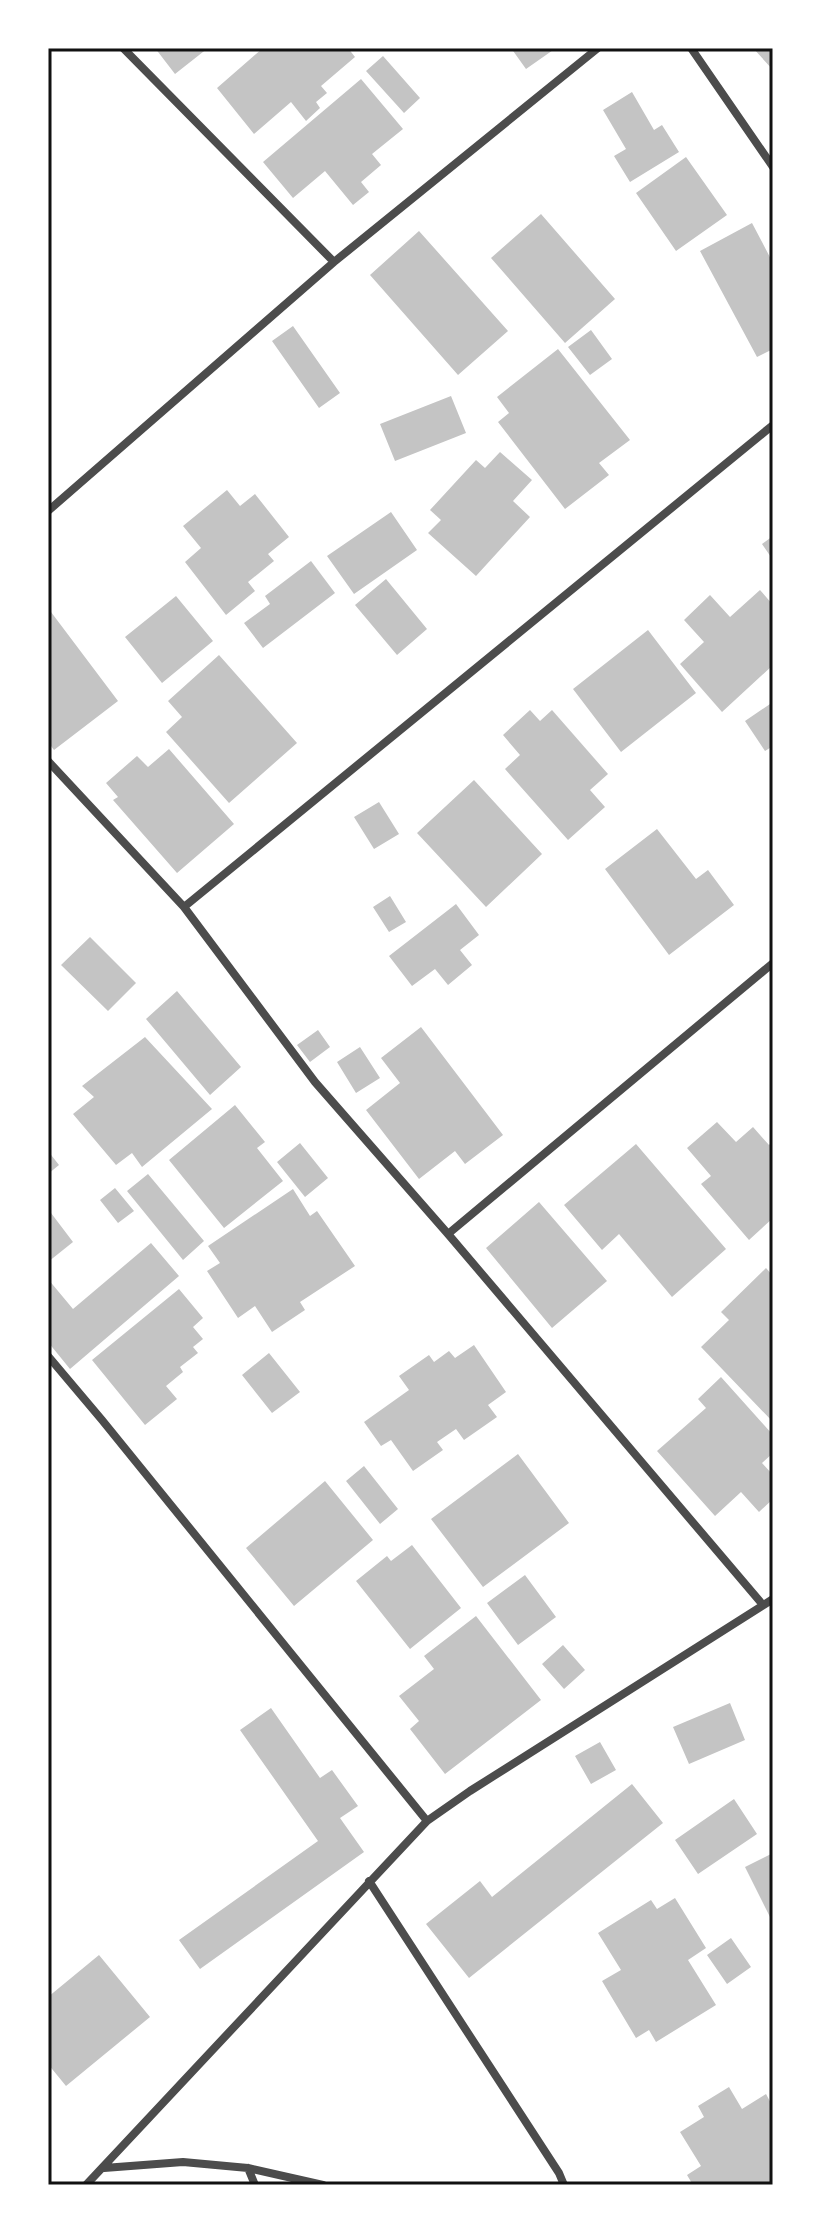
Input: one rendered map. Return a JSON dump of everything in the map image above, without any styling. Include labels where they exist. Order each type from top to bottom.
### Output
[{"type":"street","points":[[123,48],[334,262]]},
{"type":"street","points":[[48,511],[334,262],[598,48]]},
{"type":"street","points":[[691,48],[773,167]]},
{"type":"street","points":[[184,907],[773,425]]},
{"type":"street","points":[[48,761],[184,907],[315,1082],[763,1605]]},
{"type":"street","points":[[448,1234],[773,963]]},
{"type":"street","points":[[48,1356],[427,1821]]},
{"type":"street","points":[[86,2185],[427,1821],[773,1599]]},
{"type":"street","points":[[369,1881],[564,2185]]},
{"type":"street","points":[[104,2168],[183,2162],[248,2168],[323,2185]]},
{"type":"street","points":[[248,2168],[255,2185]]},
{"type":"building","points":[[155,48],[208,48],[175,74]]},
{"type":"building","points":[[263,48],[348,48],[355,57],[321,86],[327,93],[316,102],[320,108],[306,121],[291,102],[254,134],[217,88]]},
{"type":"building","points":[[511,48],[556,48],[526,69]]},
{"type":"building","points":[[753,48],[773,48],[773,70]]},
{"type":"building","points":[[383,56],[420,98],[404,113],[366,71]]},
{"type":"building","points":[[361,79],[403,129],[372,154],[381,165],[361,182],[369,192],[353,205],[325,171],[293,198],[263,162]]},
{"type":"building","points":[[632,92],[654,130],[662,125],[679,152],[630,182],[614,156],[626,149],[603,110]]},
{"type":"building","points":[[686,157],[727,215],[676,251],[636,193]]},
{"type":"building","points":[[541,214],[615,299],[565,343],[491,258]]},
{"type":"building","points":[[752,223],[773,263],[773,349],[757,357],[700,251]]},
{"type":"building","points":[[419,231],[508,331],[458,375],[370,275]]},
{"type":"building","points":[[293,326],[340,393],[319,408],[272,341]]},
{"type":"building","points":[[591,330],[612,359],[590,375],[568,347]]},
{"type":"building","points":[[558,349],[630,440],[599,463],[609,475],[565,509],[498,422],[509,413],[497,397]]},
{"type":"building","points":[[451,396],[466,433],[395,461],[380,424]]},
{"type":"building","points":[[500,452],[532,480],[513,501],[530,517],[476,576],[428,533],[441,520],[430,510],[476,460],[485,468]]},
{"type":"building","points":[[227,490],[240,506],[255,494],[289,537],[268,554],[274,561],[248,582],[255,591],[226,615],[185,562],[201,548],[183,526]]},
{"type":"building","points":[[391,512],[417,550],[354,594],[327,556]]},
{"type":"building","points":[[773,536],[773,560],[762,544]]},
{"type":"building","points":[[311,561],[335,593],[263,648],[244,623],[270,604],[265,596]]},
{"type":"building","points":[[386,579],[427,629],[397,655],[355,605]]},
{"type":"building","points":[[760,590],[773,605],[773,665],[722,712],[680,664],[704,642],[684,620],[710,595],[730,617]]},
{"type":"building","points":[[176,596],[213,641],[162,683],[125,637]]},
{"type":"building","points":[[51,612],[118,701],[54,750],[48,742],[48,615]]},
{"type":"building","points":[[648,630],[696,693],[621,752],[573,689]]},
{"type":"building","points":[[219,655],[297,743],[229,803],[166,732],[182,717],[168,701]]},
{"type":"building","points":[[773,702],[773,746],[765,751],[745,721]]},
{"type":"building","points":[[530,710],[540,721],[552,710],[608,774],[590,790],[605,807],[568,840],[505,769],[520,755],[503,735]]},
{"type":"building","points":[[169,749],[234,824],[177,873],[113,800],[118,797],[106,783],[137,756],[148,767]]},
{"type":"building","points":[[474,780],[542,854],[486,907],[417,833]]},
{"type":"building","points":[[379,802],[399,834],[374,849],[354,817]]},
{"type":"building","points":[[657,829],[696,879],[708,870],[734,905],[669,955],[605,869]]},
{"type":"building","points":[[390,896],[406,922],[389,932],[373,907]]},
{"type":"building","points":[[456,904],[479,935],[460,950],[472,965],[448,985],[435,969],[412,986],[389,956]]},
{"type":"building","points":[[90,937],[136,983],[108,1011],[61,965]]},
{"type":"building","points":[[177,991],[241,1067],[210,1095],[146,1019]]},
{"type":"building","points":[[421,1027],[503,1135],[465,1164],[455,1151],[419,1179],[366,1110],[400,1083],[381,1058]]},
{"type":"building","points":[[318,1030],[330,1047],[310,1062],[297,1045]]},
{"type":"building","points":[[145,1037],[212,1109],[142,1167],[132,1153],[116,1165],[73,1114],[94,1097],[82,1086]]},
{"type":"building","points":[[360,1047],[380,1078],[356,1093],[337,1062]]},
{"type":"building","points":[[235,1105],[265,1142],[257,1148],[283,1181],[224,1228],[169,1160]]},
{"type":"building","points":[[717,1122],[736,1142],[753,1127],[769,1145],[773,1141],[773,1218],[749,1240],[701,1184],[711,1176],[687,1148]]},
{"type":"building","points":[[300,1143],[328,1178],[305,1197],[277,1162]]},
{"type":"building","points":[[636,1144],[726,1249],[672,1297],[619,1234],[602,1250],[564,1205]]},
{"type":"building","points":[[48,1151],[59,1165],[48,1174]]},
{"type":"building","points":[[148,1174],[204,1241],[183,1260],[127,1191]]},
{"type":"building","points":[[115,1188],[134,1211],[118,1223],[100,1200]]},
{"type":"building","points":[[293,1189],[310,1216],[317,1211],[355,1266],[300,1302],[305,1310],[272,1332],[255,1306],[238,1318],[207,1271],[220,1263],[208,1246]]},
{"type":"building","points":[[539,1202],[607,1281],[552,1328],[486,1248]]},
{"type":"building","points":[[48,1209],[73,1242],[48,1262]]},
{"type":"building","points":[[151,1243],[179,1276],[70,1369],[48,1342],[48,1279],[73,1309]]},
{"type":"building","points":[[766,1268],[773,1276],[773,1422],[701,1347],[729,1320],[721,1312]]},
{"type":"building","points":[[179,1289],[203,1318],[193,1327],[203,1339],[193,1347],[198,1353],[180,1367],[183,1372],[166,1386],[177,1399],[145,1425],[92,1360]]},
{"type":"building","points":[[474,1345],[506,1392],[488,1405],[497,1417],[464,1440],[456,1429],[437,1442],[443,1450],[413,1471],[391,1440],[381,1446],[364,1422],[409,1390],[399,1376],[429,1355],[434,1362],[449,1351],[455,1358]]},
{"type":"building","points":[[269,1353],[300,1392],[272,1413],[242,1375]]},
{"type":"building","points":[[721,1377],[773,1435],[773,1453],[762,1463],[773,1475],[773,1499],[759,1512],[741,1492],[715,1516],[657,1451],[706,1408],[698,1399]]},
{"type":"building","points":[[518,1454],[569,1523],[483,1587],[431,1519]]},
{"type":"building","points":[[364,1466],[398,1509],[380,1524],[346,1481]]},
{"type":"building","points":[[325,1481],[373,1540],[294,1606],[246,1548]]},
{"type":"building","points":[[412,1545],[461,1608],[410,1649],[356,1581],[387,1556],[391,1561]]},
{"type":"building","points":[[525,1575],[556,1617],[518,1645],[487,1603]]},
{"type":"building","points":[[476,1616],[541,1700],[445,1774],[410,1729],[419,1721],[399,1696],[434,1669],[424,1656]]},
{"type":"building","points":[[563,1645],[585,1670],[564,1689],[542,1664]]},
{"type":"building","points":[[730,1703],[745,1740],[689,1764],[673,1727]]},
{"type":"building","points":[[271,1708],[320,1778],[332,1770],[358,1806],[340,1818],[364,1852],[200,1969],[179,1940],[318,1841],[240,1730]]},
{"type":"building","points":[[600,1742],[616,1770],[591,1784],[575,1756]]},
{"type":"building","points":[[632,1784],[663,1823],[469,1978],[426,1924],[480,1881],[492,1897]]},
{"type":"building","points":[[734,1799],[757,1834],[698,1874],[675,1840]]},
{"type":"building","points":[[773,1853],[773,1923],[745,1867]]},
{"type":"building","points":[[675,1898],[706,1948],[688,1960],[716,2005],[656,2042],[649,2030],[636,2038],[602,1981],[621,1970],[598,1933],[651,1900],[657,1909]]},
{"type":"building","points":[[731,1938],[751,1967],[727,1984],[707,1955]]},
{"type":"building","points":[[99,1955],[150,2017],[66,2086],[48,2064],[48,1997]]},
{"type":"building","points":[[729,2087],[742,2109],[766,2094],[773,2107],[773,2185],[693,2185],[687,2175],[701,2166],[680,2132],[704,2117],[698,2106]]}]
